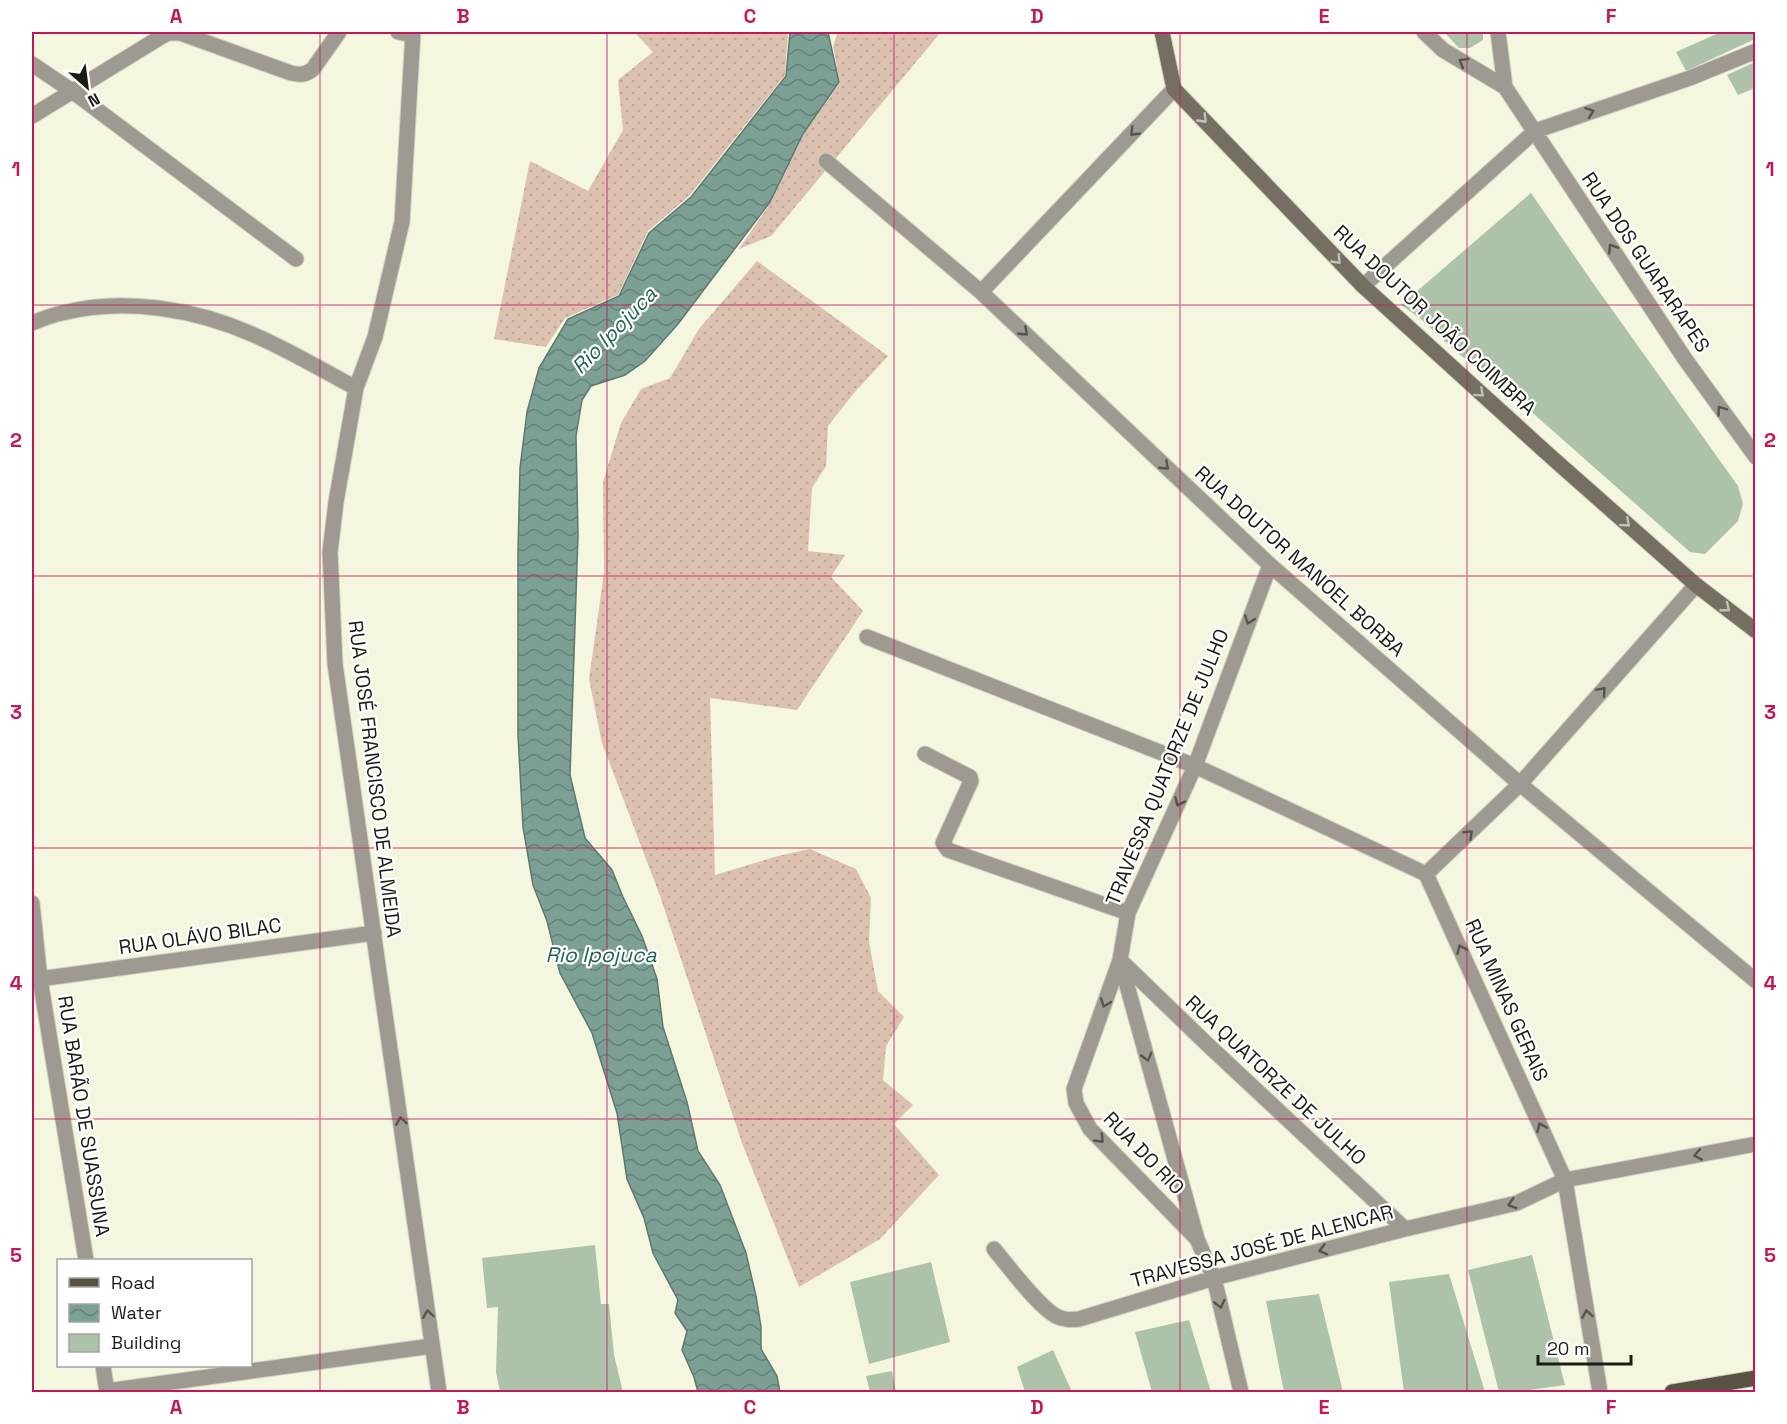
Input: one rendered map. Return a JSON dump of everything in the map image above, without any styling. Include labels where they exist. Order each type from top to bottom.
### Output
[{"type":"main road","points":[[1672,1392],[1755,1378]]},
{"type":"street","points":[[32,116],[168,33],[180,33],[291,74],[300,75],[307,74],[313,69],[339,32]]},
{"type":"street","points":[[981,292],[1174,89],[1162,32]]},
{"type":"street","points":[[1424,32],[1443,50],[1505,87]]},
{"type":"street","points":[[1498,32],[1505,87]]},
{"type":"street","name":"RUA JOSÉ FRANCISCO DE ALMEIDA","points":[[408,33],[402,222],[375,337],[356,388],[336,502],[330,552],[335,664],[439,1392]]},
{"type":"street","points":[[1362,286],[1534,131],[1690,78],[1755,51]]},
{"type":"street","points":[[32,64],[72,91],[296,259]]},
{"type":"street","name":"RUA DOS GUARARAPES","points":[[1505,87],[1685,359],[1755,457]]},
{"type":"street","name":"RUA DOUTOR JOÃO COIMBRA","points":[[1174,89],[1362,286],[1696,585]]},
{"type":"street","name":"RUA DOUTOR MANOEL BORBA","points":[[826,161],[981,292],[1270,565],[1520,784],[1755,981]]},
{"type":"street","points":[[32,323],[63,312],[109,306],[145,306],[200,316],[254,334],[356,388]]},
{"type":"street","name":"TRAVESSA QUATORZE DE JULHO","points":[[1074,1089],[1120,960],[1128,913],[1195,766],[1270,565]]},
{"type":"street","points":[[867,637],[1195,766],[1426,874],[1520,784],[1696,585],[1755,632]]},
{"type":"street","points":[[925,754],[970,777],[970,785],[943,843],[948,850],[1128,913]]},
{"type":"street","name":"RUA MINAS GERAIS","points":[[1426,874],[1565,1180],[1600,1392]]},
{"type":"street","name":"RUA BARÃO DE SUASSUNA","points":[[32,903],[36,980],[86,1259]]},
{"type":"street","name":"RUA OLÁVO BILAC","points":[[36,980],[374,933]]},
{"type":"street","points":[[1120,960],[1197,1239],[1214,1278],[1241,1392]]},
{"type":"street","name":"RUA QUATORZE DE JULHO","points":[[1120,960],[1405,1229]]},
{"type":"street","name":"RUA DO RIO","points":[[1074,1089],[1076,1102],[1090,1129],[1197,1239]]},
{"type":"street","name":"TRAVESSA JOSÉ DE ALENCAR","points":[[994,1250],[1054,1315],[1067,1320],[1079,1319],[1214,1278],[1517,1203],[1565,1180],[1755,1144]]},
{"type":"street","points":[[103,1367],[107,1392],[432,1346]]},
{"type":"shaded area","points":[[634,32],[788,32],[785,75],[689,196],[648,231],[618,295],[565,318],[546,347],[494,339],[530,161],[588,191],[623,130],[618,80],[653,52]]},
{"type":"shaded area","points":[[838,32],[941,32],[771,236],[739,249],[771,202],[804,134],[840,83],[833,46]]},
{"type":"shaded area","points":[[757,261],[888,356],[828,426],[826,466],[812,488],[808,551],[845,555],[831,577],[863,611],[797,710],[710,698],[715,875],[810,849],[856,869],[871,898],[869,942],[878,991],[904,1017],[886,1046],[883,1080],[913,1105],[894,1124],[939,1175],[880,1239],[799,1287],[742,1143],[660,896],[602,743],[589,679],[604,573],[603,482],[621,423],[641,389],[670,378],[699,329]]},
{"type":"water","name":"Rio Ipojuca","points":[[790,32],[828,32],[839,82],[803,134],[770,202],[678,324],[645,361],[625,375],[591,386],[582,400],[576,436],[578,535],[570,775],[585,838],[612,870],[642,936],[657,979],[663,1027],[687,1102],[698,1151],[720,1185],[746,1253],[761,1327],[761,1349],[777,1376],[780,1392],[698,1392],[682,1350],[687,1331],[675,1313],[678,1300],[653,1253],[644,1218],[627,1179],[617,1113],[592,1033],[560,973],[547,921],[533,885],[523,827],[518,735],[520,468],[527,412],[539,368],[568,319],[619,296],[649,233],[691,197],[786,76]]},
{"type":"building","points":[[1444,32],[1483,32],[1483,40],[1470,48],[1459,48]]},
{"type":"building","points":[[1721,32],[1755,32],[1755,39],[1686,71],[1676,52]]},
{"type":"building","points":[[1755,62],[1755,88],[1738,95],[1727,75]]},
{"type":"building","points":[[1531,193],[1738,486],[1743,504],[1738,521],[1705,554],[1690,552],[1527,408],[1454,350],[1421,319],[1401,305]]},
{"type":"building","points":[[595,1245],[601,1304],[609,1304],[614,1355],[623,1392],[500,1392],[496,1372],[498,1307],[487,1308],[482,1258]]},
{"type":"building","points":[[1532,1255],[1565,1385],[1499,1392],[1468,1270]]},
{"type":"building","points":[[931,1262],[950,1342],[869,1364],[850,1282]]},
{"type":"building","points":[[1449,1274],[1485,1392],[1404,1392],[1389,1282]]},
{"type":"building","points":[[1319,1294],[1343,1392],[1284,1392],[1266,1301]]},
{"type":"building","points":[[1189,1320],[1211,1392],[1152,1392],[1135,1332]]},
{"type":"building","points":[[1053,1350],[1072,1392],[1025,1392],[1017,1367]]},
{"type":"building","points":[[892,1371],[896,1392],[870,1392],[866,1376]]}]
